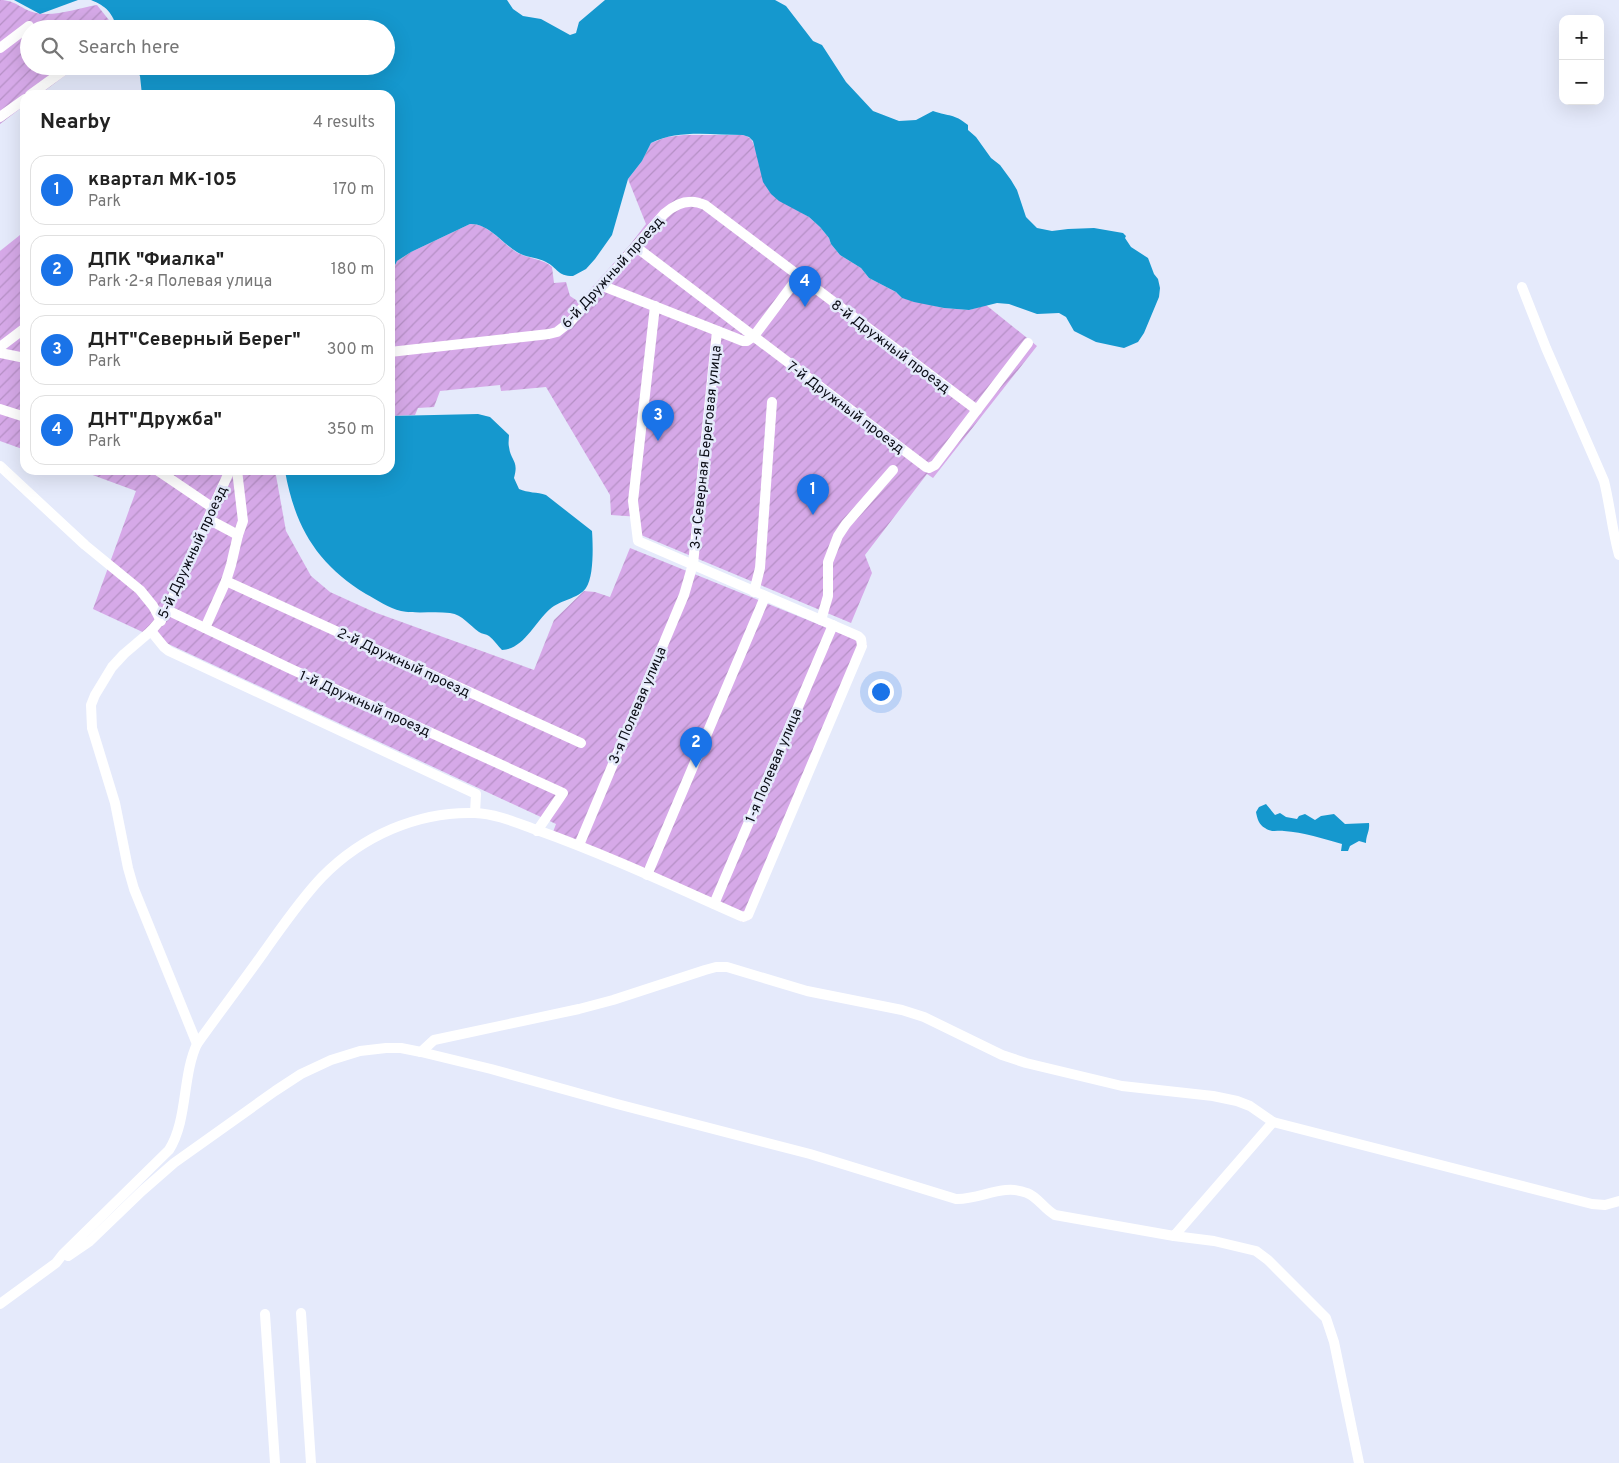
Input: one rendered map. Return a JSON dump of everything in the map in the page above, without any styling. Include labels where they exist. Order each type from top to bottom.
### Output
[{"type":"street","points":[[0,48],[20,32]]},
{"type":"street","points":[[37,90],[58,75]]},
{"type":"street","points":[[0,117],[20,102]]},
{"type":"street","name":"8-й Дружный проезд","points":[[682,203],[697,201],[705,205],[977,410]]},
{"type":"street","name":"6-й Дружный проезд","points":[[395,351],[549,334],[565,327],[603,286],[664,214],[675,205],[682,203]]},
{"type":"street","name":"7-й Дружный проезд","points":[[636,246],[926,468],[935,466],[1028,342]]},
{"type":"street","points":[[603,286],[743,341],[750,340],[754,336],[799,276]]},
{"type":"street","points":[[1522,286],[1546,348],[1604,481],[1619,555]]},
{"type":"street","points":[[56,1264],[63,1254],[169,1150],[177,1135],[196,1044],[300,903],[322,877],[343,858],[374,837],[400,825],[445,815],[475,813],[502,818],[579,844],[743,917],[748,915],[862,646],[861,639],[858,636],[638,541],[633,501],[655,306]]},
{"type":"street","name":"3-я Северная Береговая улица","points":[[693,564],[717,331]]},
{"type":"street","points":[[0,347],[20,332]]},
{"type":"street","points":[[0,353],[20,357]]},
{"type":"street","points":[[754,592],[760,568],[772,402]]},
{"type":"street","points":[[0,409],[20,416]]},
{"type":"street","points":[[0,466],[85,545],[136,586],[153,606],[161,621]]},
{"type":"street","points":[[821,620],[828,596],[828,562],[838,536],[846,524],[893,470]]},
{"type":"street","points":[[164,475],[213,508]]},
{"type":"street","name":"5-й Дружный проезд","points":[[196,1044],[134,889],[115,803],[90,717],[90,705],[112,666],[161,621],[168,610],[228,475]]},
{"type":"street","points":[[205,628],[226,581],[244,516],[238,475]]},
{"type":"street","points":[[208,519],[238,535]]},
{"type":"street","name":"3-я Полевая улица","points":[[579,844],[684,595],[693,564]]},
{"type":"street","name":"2-й Дружный проезд","points":[[226,581],[581,743]]},
{"type":"street","points":[[647,875],[765,597]]},
{"type":"street","name":"1-й Дружный проезд","points":[[168,610],[563,793],[537,831]]},
{"type":"street","name":"1-я Полевая улица","points":[[714,904],[833,626]]},
{"type":"street","points":[[151,631],[169,651],[476,794],[475,813]]},
{"type":"street","points":[[421,1052],[434,1040],[579,1009],[705,970],[727,967],[808,991],[902,1010],[924,1017],[1002,1055],[1026,1063],[1122,1086],[1213,1096],[1237,1101],[1250,1106],[1273,1122],[1592,1204],[1605,1205],[1619,1201]]},
{"type":"street","points":[[0,1304],[90,1241],[174,1163],[301,1074],[331,1060],[360,1051],[401,1048],[491,1068],[617,1104],[810,1154],[956,1200],[972,1199],[999,1191],[1021,1191],[1029,1194],[1048,1212],[1055,1215],[1174,1236],[1214,1241],[1256,1251],[1268,1260],[1326,1318],[1334,1342],[1359,1463]]},
{"type":"street","points":[[1174,1236],[1273,1122]]},
{"type":"street","points":[[301,1313],[311,1463]]},
{"type":"street","points":[[265,1314],[275,1463]]},
{"type":"shaded area","points":[[0,0],[6,0],[31,12],[43,14],[59,13],[97,5],[109,20],[20,20],[20,75],[66,75],[46,90],[20,90],[20,109],[0,124]]},
{"type":"shaded area","points":[[684,135],[743,135],[748,137],[799,211],[820,227],[840,255],[861,268],[869,278],[896,292],[902,298],[944,308],[969,310],[986,305],[1037,346],[933,478],[927,474],[865,555],[872,573],[851,623],[641,535],[640,517],[611,515],[610,495],[546,387],[501,391],[500,385],[440,391],[434,407],[418,408],[415,415],[395,416],[395,265],[397,261],[411,252],[470,224],[477,225],[490,231],[520,254],[552,267],[554,283],[566,282],[570,296],[579,302],[646,224],[628,179],[642,161],[651,143],[667,137]]},
{"type":"shaded area","points":[[20,235],[20,448],[0,441],[0,251]]},
{"type":"shaded area","points":[[93,475],[276,475],[286,531],[311,576],[330,592],[374,612],[534,670],[554,620],[584,591],[610,597],[630,548],[867,644],[751,919],[743,922],[553,832],[556,824],[93,609],[136,491]]},
{"type":"water","points":[[14,0],[78,0],[40,14]]},
{"type":"water","points":[[91,0],[507,0],[513,9],[523,16],[541,19],[570,35],[576,33],[579,22],[605,0],[775,0],[786,6],[813,41],[822,45],[846,82],[873,111],[899,121],[916,120],[933,111],[955,117],[968,125],[968,130],[976,137],[991,158],[1000,165],[1011,180],[1017,190],[1026,217],[1037,228],[1052,231],[1094,228],[1123,233],[1131,247],[1148,258],[1158,279],[1159,297],[1144,333],[1138,342],[1124,348],[1096,342],[1074,331],[1066,317],[1059,313],[1037,314],[1009,304],[997,303],[969,310],[944,308],[902,298],[896,292],[869,278],[861,268],[840,255],[831,244],[829,238],[809,217],[779,201],[771,194],[763,182],[753,141],[743,135],[684,134],[651,143],[642,161],[628,179],[612,235],[586,269],[573,276],[564,275],[543,260],[520,254],[489,230],[470,224],[411,252],[397,261],[395,265],[395,90],[141,90],[139,75],[395,75],[395,20],[113,20],[108,11]]},
{"type":"water","points":[[478,414],[490,417],[509,435],[510,452],[516,468],[514,478],[519,489],[546,495],[592,531],[592,569],[586,588],[578,595],[550,609],[523,640],[510,649],[502,650],[489,636],[479,632],[455,614],[401,611],[383,604],[334,570],[321,557],[302,527],[289,491],[286,475],[395,475],[395,416]]},
{"type":"water","points":[[1266,804],[1275,815],[1280,813],[1286,817],[1297,819],[1305,814],[1315,820],[1321,816],[1334,814],[1345,824],[1369,823],[1366,843],[1359,841],[1350,846],[1348,851],[1341,851],[1342,844],[1299,833],[1268,830],[1260,823],[1256,812],[1259,807]]},
{"type":"place","name":"ДНТ\"Дружба\"","points":[[805,307]]},
{"type":"place","name":"ДНТ\"Северный Берег\"","points":[[658,441]]},
{"type":"place","name":"квартал МК-105","points":[[813,515]]},
{"type":"place","name":"ДПК \"Фиалка\"","points":[[696,768]]}]
